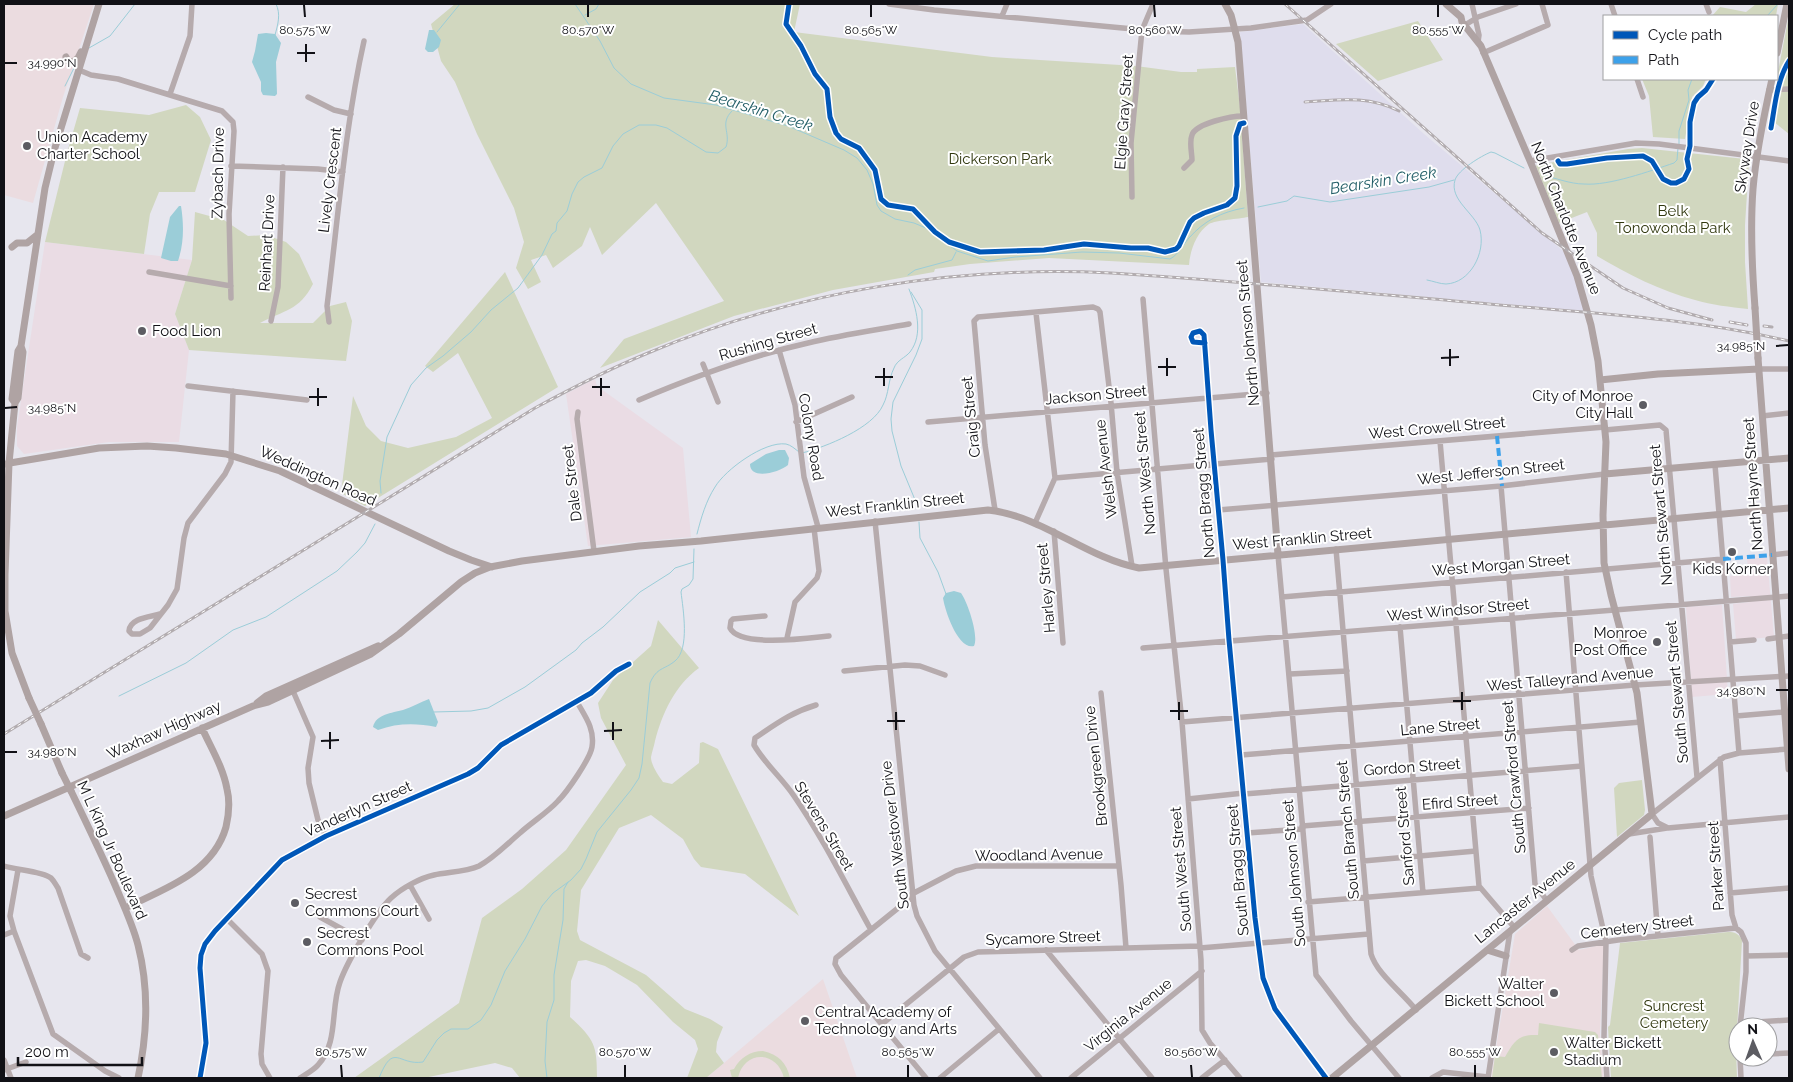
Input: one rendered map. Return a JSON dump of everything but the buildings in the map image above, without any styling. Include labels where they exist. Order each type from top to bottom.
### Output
[{"type":"main road","points":[[66,58],[68,61],[73,62],[78,58],[98,4]]},
{"type":"main road","name":"M L King Jr Boulevard","points":[[98,4],[54,151],[45,188],[21,346],[18,351],[12,399],[15,403],[7,464],[5,612],[12,653],[29,698],[125,908],[138,944],[144,985],[144,1031],[138,1078]]},
{"type":"main road","name":"North Johnson Street","points":[[1224,4],[1231,15],[1235,29],[1267,393],[1278,555]]},
{"type":"main road","points":[[1446,4],[1469,22]]},
{"type":"main road","points":[[1778,48],[1787,4]]},
{"type":"main road","name":"North Charlotte Avenue","points":[[1469,22],[1477,35],[1478,42],[1530,161],[1584,295],[1592,325],[1605,428],[1602,524],[1605,569],[1635,685],[1652,814]]},
{"type":"main road","name":"Skyway Drive","points":[[1759,369],[1751,240],[1753,194],[1757,156],[1772,80]]},
{"type":"main road","points":[[12,247],[17,243],[28,243],[37,235]]},
{"type":"main road","points":[[1600,380],[1658,374],[1759,369]]},
{"type":"main road","name":"North Hayne Street","points":[[1759,369],[1778,638],[1785,676],[1784,712],[1789,769]]},
{"type":"main road","name":"Weddington Road","points":[[7,464],[99,448],[147,446],[201,450],[230,455],[280,471],[449,551],[492,567]]},
{"type":"main road","name":"West Jefferson Street","points":[[1605,474],[1789,458]]},
{"type":"main road","name":"West Franklin Street","points":[[492,567],[594,551],[969,510],[995,510],[1016,516],[1054,531],[1119,562],[1140,568],[1789,508]]},
{"type":"main road","name":"Waxhaw Highway","points":[[4,816],[361,660],[399,634],[461,582],[475,573],[492,567]]},
{"type":"main road","name":"Waxhaw Highway","points":[[253,706],[266,696],[370,648],[385,644]]},
{"type":"main road","points":[[293,691],[294,688],[308,677]]},
{"type":"main road","points":[[125,908],[191,875],[208,860],[222,839],[229,809],[228,791],[202,728]]},
{"type":"main road","name":"Lancaster Avenue","points":[[1332,1078],[1652,814]]},
{"type":"main road","points":[[1487,950],[1506,956]]},
{"type":"street","points":[[170,94],[190,36],[192,4]]},
{"type":"street","points":[[889,4],[925,6],[1142,30],[1188,32],[1283,25],[1307,20],[1331,4]]},
{"type":"street","points":[[1002,16],[1006,4]]},
{"type":"street","name":"Elgie Gray Street","points":[[1132,197],[1131,143],[1142,30],[1154,4]]},
{"type":"street","points":[[1469,22],[1472,4]]},
{"type":"street","points":[[1469,22],[1516,4]]},
{"type":"street","points":[[1483,53],[1548,25],[1542,4]]},
{"type":"street","points":[[1706,4],[1709,12]]},
{"type":"street","name":"Lively Crescent","points":[[329,322],[326,306],[351,114],[364,41]]},
{"type":"street","name":"Zybach Drive","points":[[79,70],[90,75],[118,79],[170,94],[222,112],[233,122],[230,214],[231,298]]},
{"type":"street","points":[[1638,80],[1644,97]]},
{"type":"street","points":[[1769,90],[1789,89]]},
{"type":"street","points":[[308,97],[334,110],[351,114]]},
{"type":"street","points":[[1184,168],[1192,160],[1191,138],[1195,131],[1223,118],[1243,116]]},
{"type":"street","points":[[1530,161],[1627,144],[1648,143],[1789,161]]},
{"type":"street","points":[[231,166],[283,167],[344,172]]},
{"type":"street","name":"Reinhart Drive","points":[[271,321],[278,287],[283,167]]},
{"type":"street","points":[[149,272],[231,286]]},
{"type":"street","name":"North West Street","points":[[1143,299],[1173,645]]},
{"type":"street","name":"Welsh Avenue","points":[[1036,313],[1093,307],[1100,312],[1117,472],[1132,566]]},
{"type":"street","points":[[1035,523],[1055,478],[1036,313]]},
{"type":"street","name":"Craig Street","points":[[995,510],[982,417],[974,321],[978,317],[1036,313]]},
{"type":"street","name":"Rushing Street","points":[[639,400],[707,374],[779,350],[827,338],[909,324]]},
{"type":"street","name":"North Bragg Street","points":[[1205,343],[1229,640]]},
{"type":"street","name":"Colony Road","points":[[779,350],[795,404],[804,477],[816,528],[819,571],[817,578],[795,602],[787,638]]},
{"type":"street","points":[[703,364],[718,402]]},
{"type":"street","points":[[1759,369],[1789,369]]},
{"type":"street","points":[[188,386],[308,400]]},
{"type":"street","points":[[160,614],[137,620],[131,624],[129,631],[136,634],[146,631],[168,606],[178,589],[184,538],[188,523],[226,474],[231,462],[233,391]]},
{"type":"street","name":"Jackson Street","points":[[928,422],[1267,393]]},
{"type":"street","points":[[796,422],[852,397]]},
{"type":"street","name":"Dale Street","points":[[578,412],[578,428],[594,551]]},
{"type":"street","points":[[1762,416],[1789,413]]},
{"type":"street","name":"West Crowell Street","points":[[1055,478],[1440,441],[1605,428],[1662,426]]},
{"type":"street","name":"North Stewart Street","points":[[1662,426],[1666,430],[1682,604]]},
{"type":"street","points":[[1432,1078],[1443,1072],[1488,1078],[1506,956],[1512,929],[1480,888],[1440,441]]},
{"type":"street","points":[[1715,464],[1739,753]]},
{"type":"street","name":"West Jefferson Street","points":[[1218,510],[1501,486],[1605,474]]},
{"type":"street","name":"South Crawford Street","points":[[1501,486],[1535,884],[1547,901]]},
{"type":"street","name":"South Westover Drive","points":[[875,521],[914,905],[921,925],[934,950],[1040,1078]]},
{"type":"street","name":"Harley Street","points":[[1054,531],[1063,643]]},
{"type":"street","name":"South Branch Street","points":[[1336,550],[1369,934],[1373,959],[1416,1010]]},
{"type":"street","points":[[1772,555],[1789,553]]},
{"type":"street","name":"North Johnson Street","points":[[1278,555],[1286,636]]},
{"type":"street","name":"West Morgan Street","points":[[1282,597],[1723,559]]},
{"type":"street","points":[[1566,572],[1591,876],[1606,942],[1604,1037],[1607,1078]]},
{"type":"street","name":"West Windsor Street","points":[[1143,648],[1789,596]]},
{"type":"street","name":"South Stewart Street","points":[[1682,604],[1697,777]]},
{"type":"street","points":[[765,616],[731,621],[730,628],[732,632],[745,638],[776,641],[787,638],[829,636]]},
{"type":"street","name":"Sanford Street","points":[[1400,627],[1423,893]]},
{"type":"street","name":"South Johnson Street","points":[[1286,636],[1311,938],[1316,975],[1400,1078]]},
{"type":"street","points":[[1768,639],[1789,636]]},
{"type":"street","name":"South Bragg Street","points":[[1229,640],[1262,978],[1275,1009],[1326,1078]]},
{"type":"street","points":[[1730,642],[1754,640]]},
{"type":"street","name":"South West Street","points":[[1173,645],[1182,722],[1202,971],[1203,1033],[1240,1078]]},
{"type":"street","name":"Vanderlyn Street","points":[[200,1078],[206,1044],[200,968],[201,955],[206,944],[227,919],[282,860],[326,836],[468,774],[478,768],[501,745],[577,702],[591,693],[616,671],[629,664]]},
{"type":"street","points":[[844,671],[891,666],[920,666],[945,675]]},
{"type":"street","points":[[1290,674],[1347,671]]},
{"type":"street","name":"West Talleyrand Avenue","points":[[1182,722],[1635,685],[1785,676]]},
{"type":"street","points":[[293,691],[313,738],[308,768],[309,783],[316,814],[326,836]]},
{"type":"street","name":"Brookgreen Drive","points":[[1101,693],[1119,866]]},
{"type":"street","points":[[300,1078],[318,1066],[326,1053],[331,1042],[336,996],[340,981],[380,910],[392,898],[410,885],[431,875],[478,866],[492,857],[558,801],[588,758],[592,749],[593,738],[591,728],[577,702]]},
{"type":"street","name":"Stevens Street","points":[[816,706],[798,710],[755,738],[754,745],[806,815],[871,930]]},
{"type":"street","points":[[1736,716],[1784,712]]},
{"type":"street","name":"Lane Street","points":[[1241,756],[1641,722]]},
{"type":"street","name":"Lancaster Avenue","points":[[1652,814],[1697,777],[1729,755],[1788,752]]},
{"type":"street","name":"Parker Street","points":[[1720,760],[1732,915],[1736,928],[1741,932],[1746,943],[1746,972],[1742,1017]]},
{"type":"street","name":"Gordon Street","points":[[1188,799],[1582,766]]},
{"type":"street","name":"Efird Street","points":[[1247,833],[1529,808]]},
{"type":"street","points":[[1652,814],[1658,823],[1668,828]]},
{"type":"street","points":[[1627,834],[1668,828],[1789,817]]},
{"type":"street","points":[[1650,837],[1658,936]]},
{"type":"street","points":[[1363,861],[1476,851]]},
{"type":"street","points":[[4,866],[43,873],[51,878],[58,888],[81,954],[88,958]]},
{"type":"street","name":"Woodland Avenue","points":[[882,1024],[841,975],[835,964],[836,958],[912,895],[956,871],[976,866],[1119,866],[1126,948]]},
{"type":"street","points":[[18,870],[10,916],[53,1034],[105,1072],[119,1078]]},
{"type":"street","points":[[410,885],[429,919]]},
{"type":"street","points":[[1308,902],[1480,888]]},
{"type":"street","points":[[1730,893],[1789,888]]},
{"type":"street","points":[[320,917],[362,940]]},
{"type":"street","points":[[227,919],[262,954],[268,971],[261,1054],[262,1064],[270,1078]]},
{"type":"street","name":"Cemetery Street","points":[[1572,950],[1578,946],[1606,942],[1736,928]]},
{"type":"street","points":[[4,935],[14,931]]},
{"type":"street","name":"Sycamore Street","points":[[882,1024],[964,957],[978,952],[1200,947],[1369,934]]},
{"type":"street","points":[[1046,950],[1152,1078]]},
{"type":"street","points":[[1746,956],[1789,955]]},
{"type":"street","name":"Virginia Avenue","points":[[1071,1078],[1202,971]]},
{"type":"street","points":[[882,1024],[926,1078]]},
{"type":"street","points":[[940,1078],[999,1029]]},
{"type":"street","points":[[4,1060],[5,1069],[10,1078]]},
{"type":"street","points":[[1202,1078],[1224,1060]]},
{"type":"street","points":[[5,1069],[26,1062]]},
{"type":"shaded area","name":"Union Academy Charter School","points":[[4,4],[94,4],[63,97],[33,203],[4,195]]},
{"type":"shaded area","points":[[1303,24],[1424,134],[1563,251],[1577,282],[1584,311],[1261,282],[1240,32]]},
{"type":"shaded area","points":[[45,242],[192,260],[175,314],[189,350],[179,442],[109,442],[24,454],[17,446],[17,427]]},
{"type":"shaded area","points":[[595,379],[597,386],[683,448],[691,537],[588,546],[566,394]]},
{"type":"shaded area","points":[[1767,557],[1774,637],[1736,640],[1733,604],[1750,602],[1750,596],[1731,597],[1730,576],[1749,574],[1747,559]]},
{"type":"shaded area","points":[[1722,605],[1728,694],[1692,697],[1686,607]]},
{"type":"shaded area","name":"Walter Bickett School","points":[[1547,906],[1579,950],[1604,944],[1600,1034],[1604,1078],[1491,1078],[1515,934]]},
{"type":"shaded area","name":"Central Academy of Technology and Arts","points":[[823,979],[857,1078],[706,1078],[724,1063]]},
{"type":"green space","name":"Dickerson Park","points":[[455,4],[800,4],[794,32],[992,57],[1136,66],[1181,72],[1197,72],[1197,69],[1235,67],[1240,107],[1248,217],[1212,223],[1204,228],[1194,243],[1189,265],[1049,258],[970,264],[935,269],[934,272],[833,290],[734,316],[600,368],[624,339],[724,301],[656,203],[602,255],[590,227],[582,246],[553,268],[546,255],[531,260],[541,282],[528,289],[516,268],[524,242],[514,208],[477,134],[455,82],[441,61],[431,24]]},
{"type":"green space","points":[[1756,4],[1778,4],[1776,15],[1713,15],[1720,7],[1746,12]]},
{"type":"green space","points":[[1789,15],[1789,134],[1769,118],[1776,80],[1778,80]]},
{"type":"green space","points":[[1418,21],[1443,60],[1378,81],[1336,44]]},
{"type":"green space","points":[[1642,80],[1706,80],[1703,86],[1692,97],[1685,139],[1653,137],[1649,96]]},
{"type":"green space","points":[[186,105],[200,117],[211,140],[195,192],[159,192],[150,214],[144,254],[45,242],[80,108],[149,115]]},
{"type":"green space","name":"Belk Tonowonda Park","points":[[1642,148],[1745,159],[1749,162],[1745,225],[1748,309],[1708,303],[1669,292],[1597,256],[1597,233],[1587,212],[1559,223],[1537,165]]},
{"type":"green space","points":[[195,212],[224,220],[248,236],[266,235],[286,242],[299,254],[313,284],[308,293],[290,309],[260,323],[313,323],[330,306],[346,302],[352,321],[346,361],[189,350],[175,314],[192,260]]},
{"type":"green space","points":[[505,272],[558,387],[365,506],[341,493],[353,396],[366,426],[381,441],[408,448],[456,437],[492,418],[458,353],[433,372],[425,366]]},
{"type":"green space","points":[[658,620],[699,668],[676,691],[666,711],[651,757],[653,767],[663,782],[672,784],[699,763],[700,743],[703,742],[718,749],[799,916],[745,874],[701,867],[694,859],[683,839],[651,815],[619,828],[581,890],[577,931],[580,940],[646,975],[685,1009],[710,1019],[723,1027],[717,1042],[716,1052],[724,1063],[706,1078],[687,1078],[698,1049],[695,1040],[673,1022],[637,985],[605,966],[586,960],[578,961],[571,981],[570,1017],[585,1032],[593,1044],[597,1078],[520,1078],[512,1068],[495,1063],[424,1078],[354,1078],[459,1003],[482,918],[522,889],[566,850],[626,765],[601,718],[598,703],[613,680],[651,646]]},
{"type":"green space","points":[[1642,780],[1644,815],[1617,837],[1614,788],[1619,783]]},
{"type":"green space","name":"Suncrest Cemetery","points":[[1728,932],[1736,933],[1739,936],[1742,940],[1738,1017],[1728,1017],[1728,1067],[1737,1067],[1737,1078],[1611,1078],[1608,1027],[1610,1025],[1620,943]]},
{"type":"green space","name":"Walter Bickett Stadium","points":[[1539,1023],[1595,1032],[1598,1035],[1602,1078],[1492,1078],[1495,1056],[1505,1057],[1511,1047],[1522,1037],[1538,1035]]},
{"type":"green space","points":[[763,1051],[773,1054],[781,1060],[787,1068],[790,1078],[784,1078],[775,1062],[761,1057],[753,1058],[747,1062],[741,1069],[738,1078],[732,1078],[730,1070],[734,1069],[742,1058],[754,1052]]},
{"type":"water","points":[[429,30],[434,30],[441,40],[439,47],[433,52],[428,52],[425,49]]},
{"type":"water","points":[[258,34],[275,34],[281,43],[276,62],[277,94],[275,96],[263,95],[261,82],[252,62]]},
{"type":"water","points":[[181,206],[183,220],[183,234],[178,261],[171,261],[161,258],[170,217]]},
{"type":"water","points":[[785,450],[789,458],[788,465],[784,468],[766,474],[760,474],[751,469],[750,464],[766,454]]},
{"type":"water","points":[[954,591],[961,593],[970,612],[975,635],[974,646],[968,646],[958,636],[946,612],[943,598],[946,593]]},
{"type":"water","points":[[429,699],[438,722],[436,727],[407,724],[378,730],[373,727],[377,719],[389,713],[406,709]]},
{"type":"waterway","points":[[89,48],[110,36],[135,4]]},
{"type":"waterway","points":[[275,35],[279,15],[276,4]]},
{"type":"waterway","points":[[437,32],[460,4]]},
{"type":"waterway","name":"Bearskin Creek","points":[[575,4],[600,41],[614,68],[631,84],[664,98],[716,105],[788,126],[844,150],[857,158],[867,170],[873,184],[877,205],[881,211],[895,219],[926,228],[957,251],[988,261],[1082,252],[1119,253],[1170,259],[1207,222],[1220,215],[1244,208]]},
{"type":"waterway","points":[[585,15],[596,9],[599,4]]},
{"type":"waterway","name":"Bearskin Creek","points":[[1768,15],[1778,4]]},
{"type":"waterway","points":[[65,86],[76,64]]},
{"type":"waterway","name":"Bearskin Creek","points":[[1679,144],[1679,131],[1689,100],[1688,90],[1692,80]]},
{"type":"waterway","points":[[381,493],[380,481],[387,437],[411,385],[426,368],[471,332],[491,310],[518,288],[542,255],[552,234],[556,231],[557,223],[567,211],[578,182],[602,168],[613,146],[623,134],[639,125],[656,125],[667,128],[706,152],[718,153],[726,147],[726,120],[732,111]]},
{"type":"waterway","name":"Bearskin Creek","points":[[1542,175],[1579,184],[1605,183],[1642,174],[1674,163],[1677,160],[1678,148]]},
{"type":"waterway","name":"Bearskin Creek","points":[[1427,280],[1446,284],[1462,278],[1469,273],[1481,248],[1480,230],[1459,200],[1454,187],[1455,180],[1460,172],[1491,152],[1524,168]]},
{"type":"waterway","name":"Bearskin Creek","points":[[1258,207],[1287,201],[1294,196],[1330,202],[1429,187],[1454,180]]},
{"type":"waterway","points":[[908,275],[915,270],[952,260],[956,252]]},
{"type":"waterway","points":[[802,453],[848,435],[859,429],[878,413],[885,401],[895,365],[910,352],[917,337],[916,313],[909,289]]},
{"type":"waterway","points":[[911,292],[922,310],[922,339],[893,402],[891,419],[892,431],[901,466],[918,507]]},
{"type":"waterway","points":[[697,534],[712,492],[720,480],[736,465],[757,452],[777,444],[786,444],[799,452]]},
{"type":"waterway","points":[[919,522],[920,538],[938,572],[946,594]]},
{"type":"waterway","points":[[119,696],[186,663],[233,630],[266,617],[337,571],[365,543],[375,524]]},
{"type":"waterway","points":[[379,1078],[389,1060],[397,1058],[423,1062],[437,1040],[444,1033],[451,1029],[468,1029],[481,1020],[491,1005],[505,971],[525,939],[542,906],[553,893],[571,880],[581,869],[597,832],[639,778],[650,683],[658,671],[675,661],[683,648],[684,618],[681,592],[693,579],[694,549]]},
{"type":"waterway","points":[[434,712],[471,711],[488,708],[525,687],[576,650],[640,592],[675,568],[694,562]]},
{"type":"waterway","points":[[547,1078],[545,1061],[547,1022],[554,1000],[554,975],[563,920],[564,889],[568,882]]},
{"type":"railway","points":[[1285,4],[1542,233],[1623,288],[1668,308],[1712,320]]},
{"type":"railway","points":[[1305,102],[1364,101],[1387,106],[1399,111]]},
{"type":"railway","points":[[4,734],[535,408],[591,379],[648,353],[703,332],[759,314],[817,299],[875,287],[934,279],[993,274],[1111,273],[1300,287],[1640,317],[1715,327],[1789,341]]},
{"type":"railway","points":[[1730,322],[1747,325],[1730,322]]},
{"type":"railway","points":[[1764,326],[1772,327]]},
{"type":"marked path","points":[[1497,436],[1502,486]]},
{"type":"marked path","points":[[1723,559],[1772,555]]},
{"type":"cycle path","points":[[789,4],[786,24],[801,46],[815,74],[827,89],[830,117],[836,133],[841,139],[859,148],[875,170],[881,199],[888,205],[913,209],[935,232],[949,242],[980,252],[1044,250],[1084,244],[1148,248],[1165,252],[1176,249],[1194,218],[1227,205],[1235,198],[1237,186],[1236,136],[1240,124],[1244,123]]},
{"type":"cycle path","points":[[1771,128],[1779,84],[1789,61]]},
{"type":"cycle path","points":[[1558,161],[1560,164],[1567,164],[1607,158],[1643,156],[1652,161],[1663,179],[1671,183],[1684,179],[1689,169],[1687,159],[1690,146],[1690,122],[1694,103],[1712,80]]},
{"type":"cycle path","points":[[1205,343],[1193,342],[1191,337],[1193,333],[1200,331],[1204,335],[1211,430],[1229,640],[1255,918],[1263,978],[1275,1009],[1326,1078]]},
{"type":"cycle path","points":[[200,1078],[206,1043],[200,968],[201,955],[205,944],[282,860],[326,836],[468,774],[478,768],[501,745],[591,693],[616,671],[629,664]]},
{"type":"place","name":"Union Academy Charter School","points":[[27,146]]},
{"type":"place","name":"Food Lion","points":[[142,331]]},
{"type":"place","name":"City of Monroe City Hall","points":[[1643,405]]},
{"type":"place","name":"Kids Korner","points":[[1732,552]]},
{"type":"place","name":"Monroe Post Office","points":[[1657,642]]},
{"type":"place","name":"Secrest Commons Court","points":[[295,903]]},
{"type":"place","name":"Secrest Commons Pool","points":[[307,942]]},
{"type":"place","name":"Walter Bickett School","points":[[1554,993]]},
{"type":"place","name":"Central Academy of Technology and Arts","points":[[805,1021]]},
{"type":"place","name":"Walter Bickett Stadium","points":[[1554,1052]]}]
